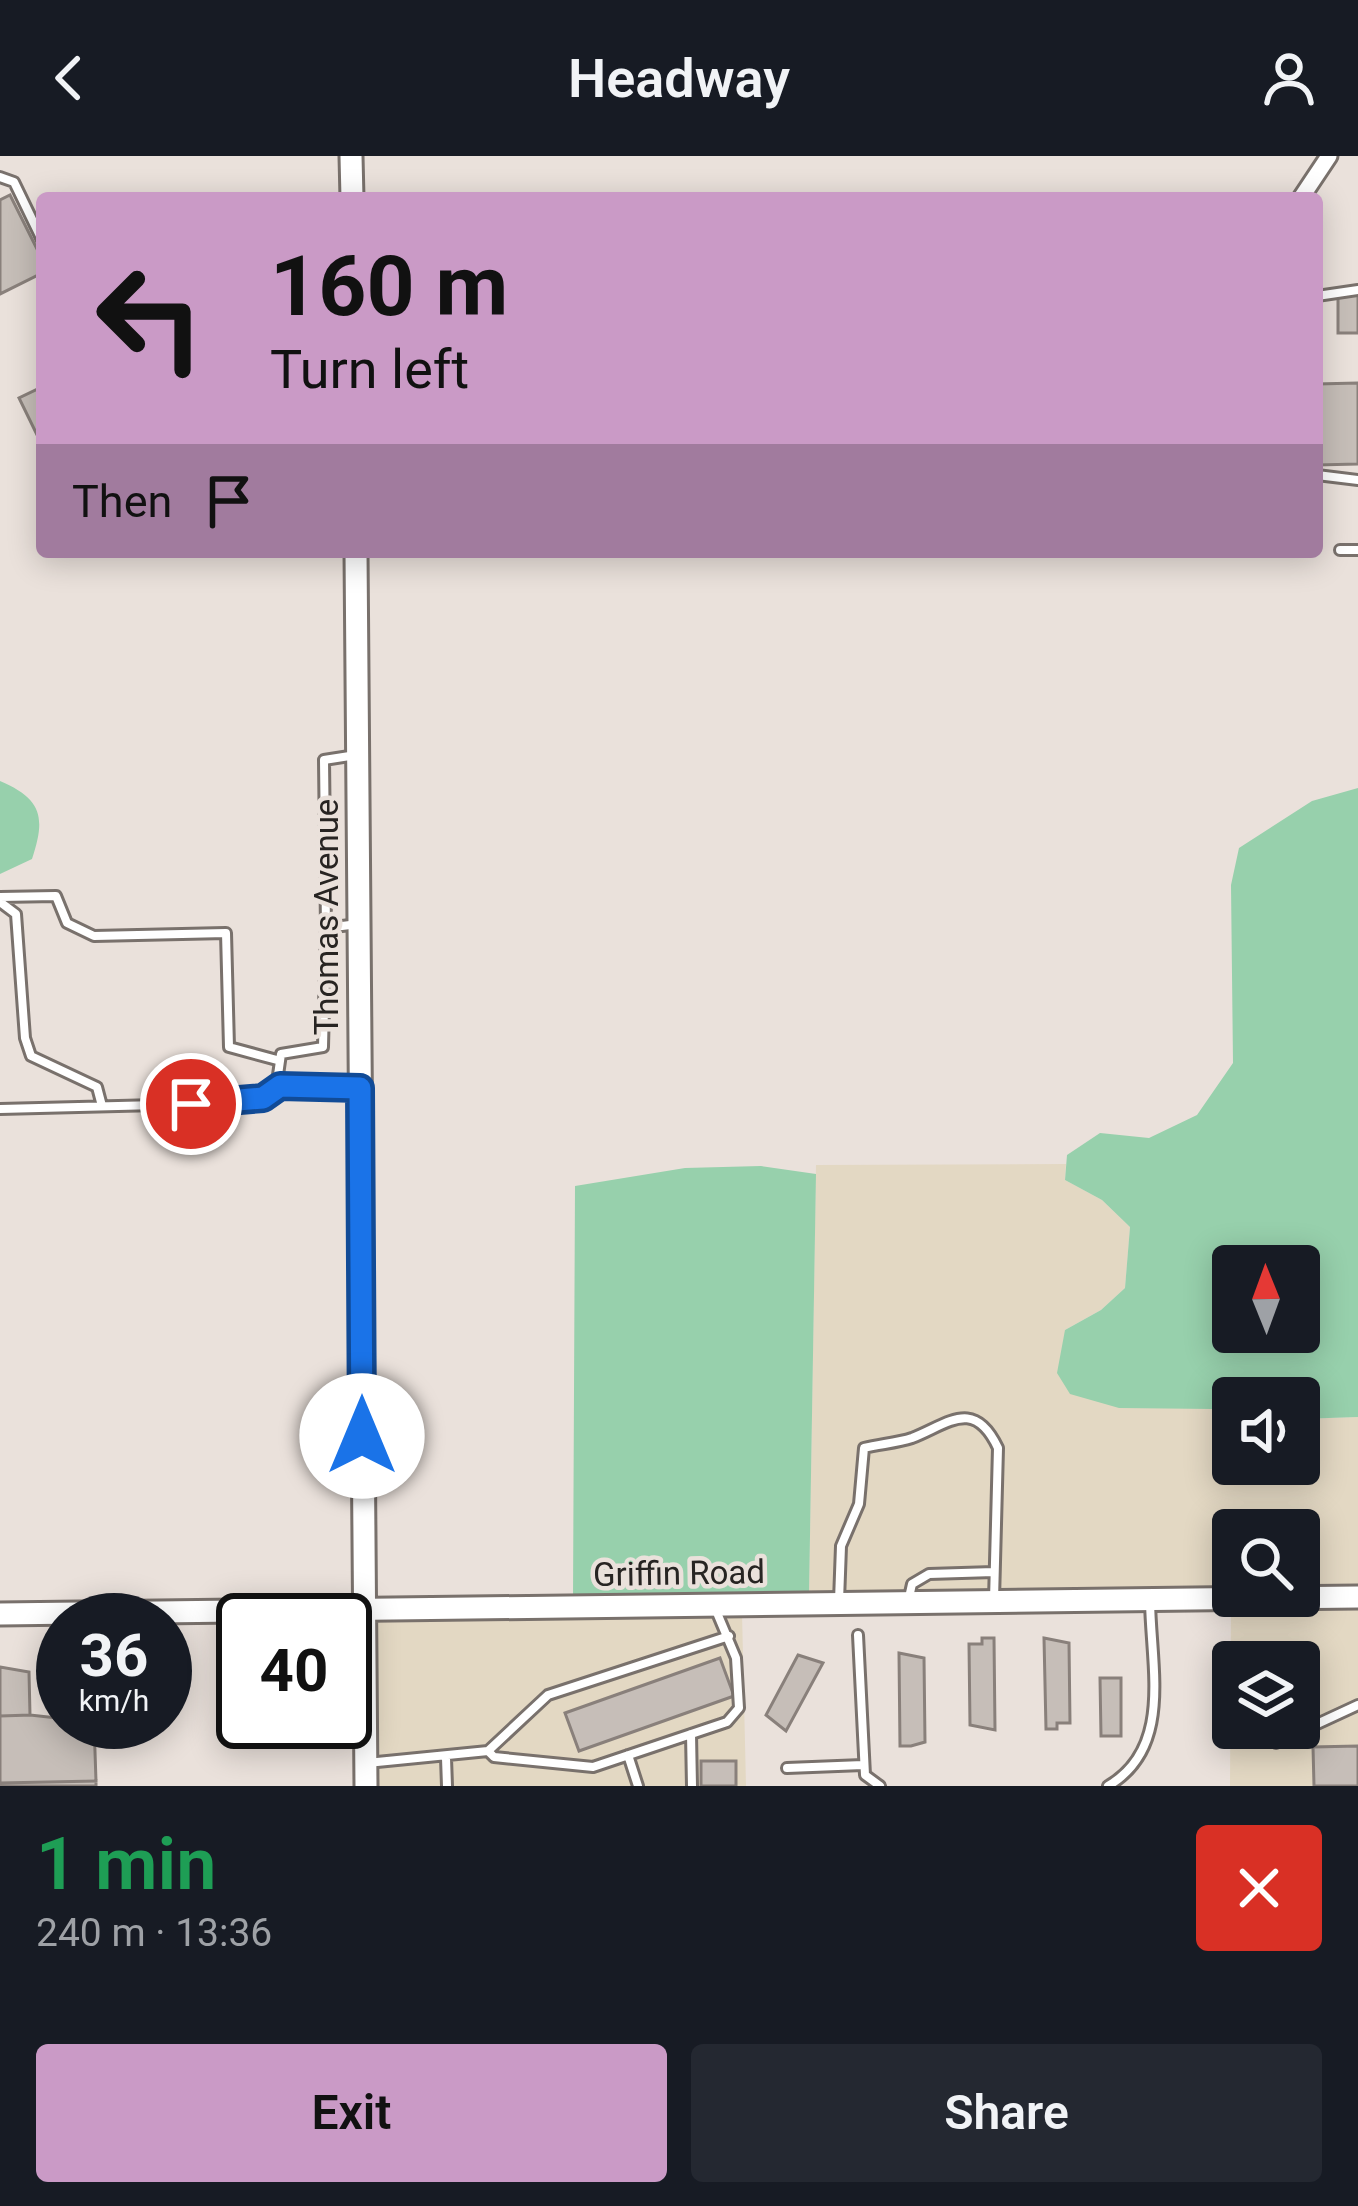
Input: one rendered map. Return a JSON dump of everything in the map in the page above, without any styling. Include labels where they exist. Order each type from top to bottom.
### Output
[{"type":"street","points":[[351,156],[352,192]]},
{"type":"street","points":[[1305,192],[1329,156]]},
{"type":"street","name":"Thomas Avenue","points":[[356,558],[364,1593]]},
{"type":"street","name":"Griffin Road","points":[[372,1610],[1358,1597]]},
{"type":"street","name":"Griffin Road","points":[[0,1614],[216,1612]]},
{"type":"lane","points":[[0,177],[14,182],[36,228]]},
{"type":"lane","points":[[1323,295],[1358,290]]},
{"type":"lane","points":[[1323,476],[1358,479]]},
{"type":"lane","points":[[1340,550],[1358,550]]},
{"type":"lane","points":[[280,1086],[280,1054],[322,1047],[324,760],[358,755]]},
{"type":"lane","points":[[0,899],[56,896],[67,923],[94,936],[226,933],[229,1047],[277,1060]]},
{"type":"lane","points":[[0,899],[16,914],[25,1038],[31,1056],[97,1087],[102,1106]]},
{"type":"lane","points":[[326,928],[359,924]]},
{"type":"lane","points":[[0,1108],[236,1103],[263,1098],[280,1086],[360,1088]]},
{"type":"lane","points":[[839,1604],[841,1546],[859,1504],[865,1448],[914,1437],[941,1420],[969,1418],[989,1429],[998,1448],[994,1602]]},
{"type":"lane","points":[[908,1603],[912,1584],[929,1574],[994,1572]]},
{"type":"lane","points":[[1108,1786],[1132,1772],[1152,1735],[1150,1600]]},
{"type":"lane","points":[[488,1751],[494,1757],[574,1767],[628,1755],[728,1722],[740,1708],[729,1636],[713,1605]]},
{"type":"lane","points":[[858,1635],[863,1765],[865,1775],[880,1786]]},
{"type":"lane","points":[[366,1774],[488,1751],[548,1695],[729,1636]]},
{"type":"lane","points":[[1320,1723],[1358,1705]]},
{"type":"lane","points":[[691,1734],[692,1786]]},
{"type":"lane","points":[[628,1755],[638,1786]]},
{"type":"lane","points":[[446,1758],[447,1786]]},
{"type":"lane","points":[[787,1768],[863,1765]]},
{"type":"shaded area","points":[[1066,1164],[1065,1180],[1102,1200],[1130,1227],[1125,1288],[1101,1310],[1065,1330],[1212,1380],[1212,1485],[1320,1485],[1320,1418],[1358,1417],[1358,1589],[1320,1590],[1320,1509],[1212,1509],[1212,1591],[809,1596],[816,1165]]},
{"type":"shaded area","points":[[1320,1606],[1358,1606],[1358,1786],[1230,1786],[1230,1749],[1320,1749],[1320,1641],[1231,1641],[1231,1617],[1320,1617]]},
{"type":"shaded area","points":[[742,1613],[746,1786],[373,1786],[372,1618]]},
{"type":"green space","points":[[0,781],[32,803],[39,832],[32,859],[0,874]]},
{"type":"green space","points":[[1358,788],[1358,1417],[1320,1418],[1320,1377],[1212,1377],[1212,1409],[1119,1408],[1070,1394],[1057,1373],[1065,1330],[1101,1310],[1125,1288],[1130,1227],[1102,1200],[1065,1180],[1067,1155],[1100,1133],[1149,1138],[1197,1115],[1233,1063],[1231,885],[1239,848],[1312,801]]},
{"type":"green space","points":[[761,1166],[816,1174],[809,1596],[573,1599],[575,1186],[685,1168]]},
{"type":"building","points":[[10,195],[36,247],[36,276],[0,294],[0,200]]},
{"type":"building","points":[[1358,293],[1358,333],[1338,333],[1338,294]]},
{"type":"building","points":[[1358,383],[1358,464],[1323,465],[1323,384]]},
{"type":"building","points":[[36,390],[36,433],[19,398]]},
{"type":"building","points":[[982,1638],[994,1638],[995,1730],[970,1725],[969,1644],[982,1644]]},
{"type":"building","points":[[1044,1638],[1069,1643],[1070,1723],[1057,1723],[1057,1729],[1046,1729]]},
{"type":"building","points":[[899,1653],[924,1658],[925,1742],[911,1746],[900,1746]]},
{"type":"building","points":[[798,1655],[823,1663],[786,1731],[766,1715]]},
{"type":"building","points":[[720,1658],[734,1696],[579,1751],[565,1713]]},
{"type":"building","points":[[0,1667],[29,1672],[30,1715],[0,1716]]},
{"type":"building","points":[[1100,1678],[1121,1678],[1121,1736],[1101,1736]]},
{"type":"building","points":[[0,1716],[36,1716],[36,1749],[95,1749],[96,1781],[0,1783]]},
{"type":"building","points":[[1358,1746],[1358,1786],[1314,1786],[1313,1749]]},
{"type":"building","points":[[701,1761],[736,1761],[736,1786],[701,1786]]},
{"type":"building","points":[[96,1781],[96,1786],[0,1786],[0,1783]]},
{"type":"route","points":[[191,1104],[263,1098],[280,1086],[360,1088],[362,1436]]}]
